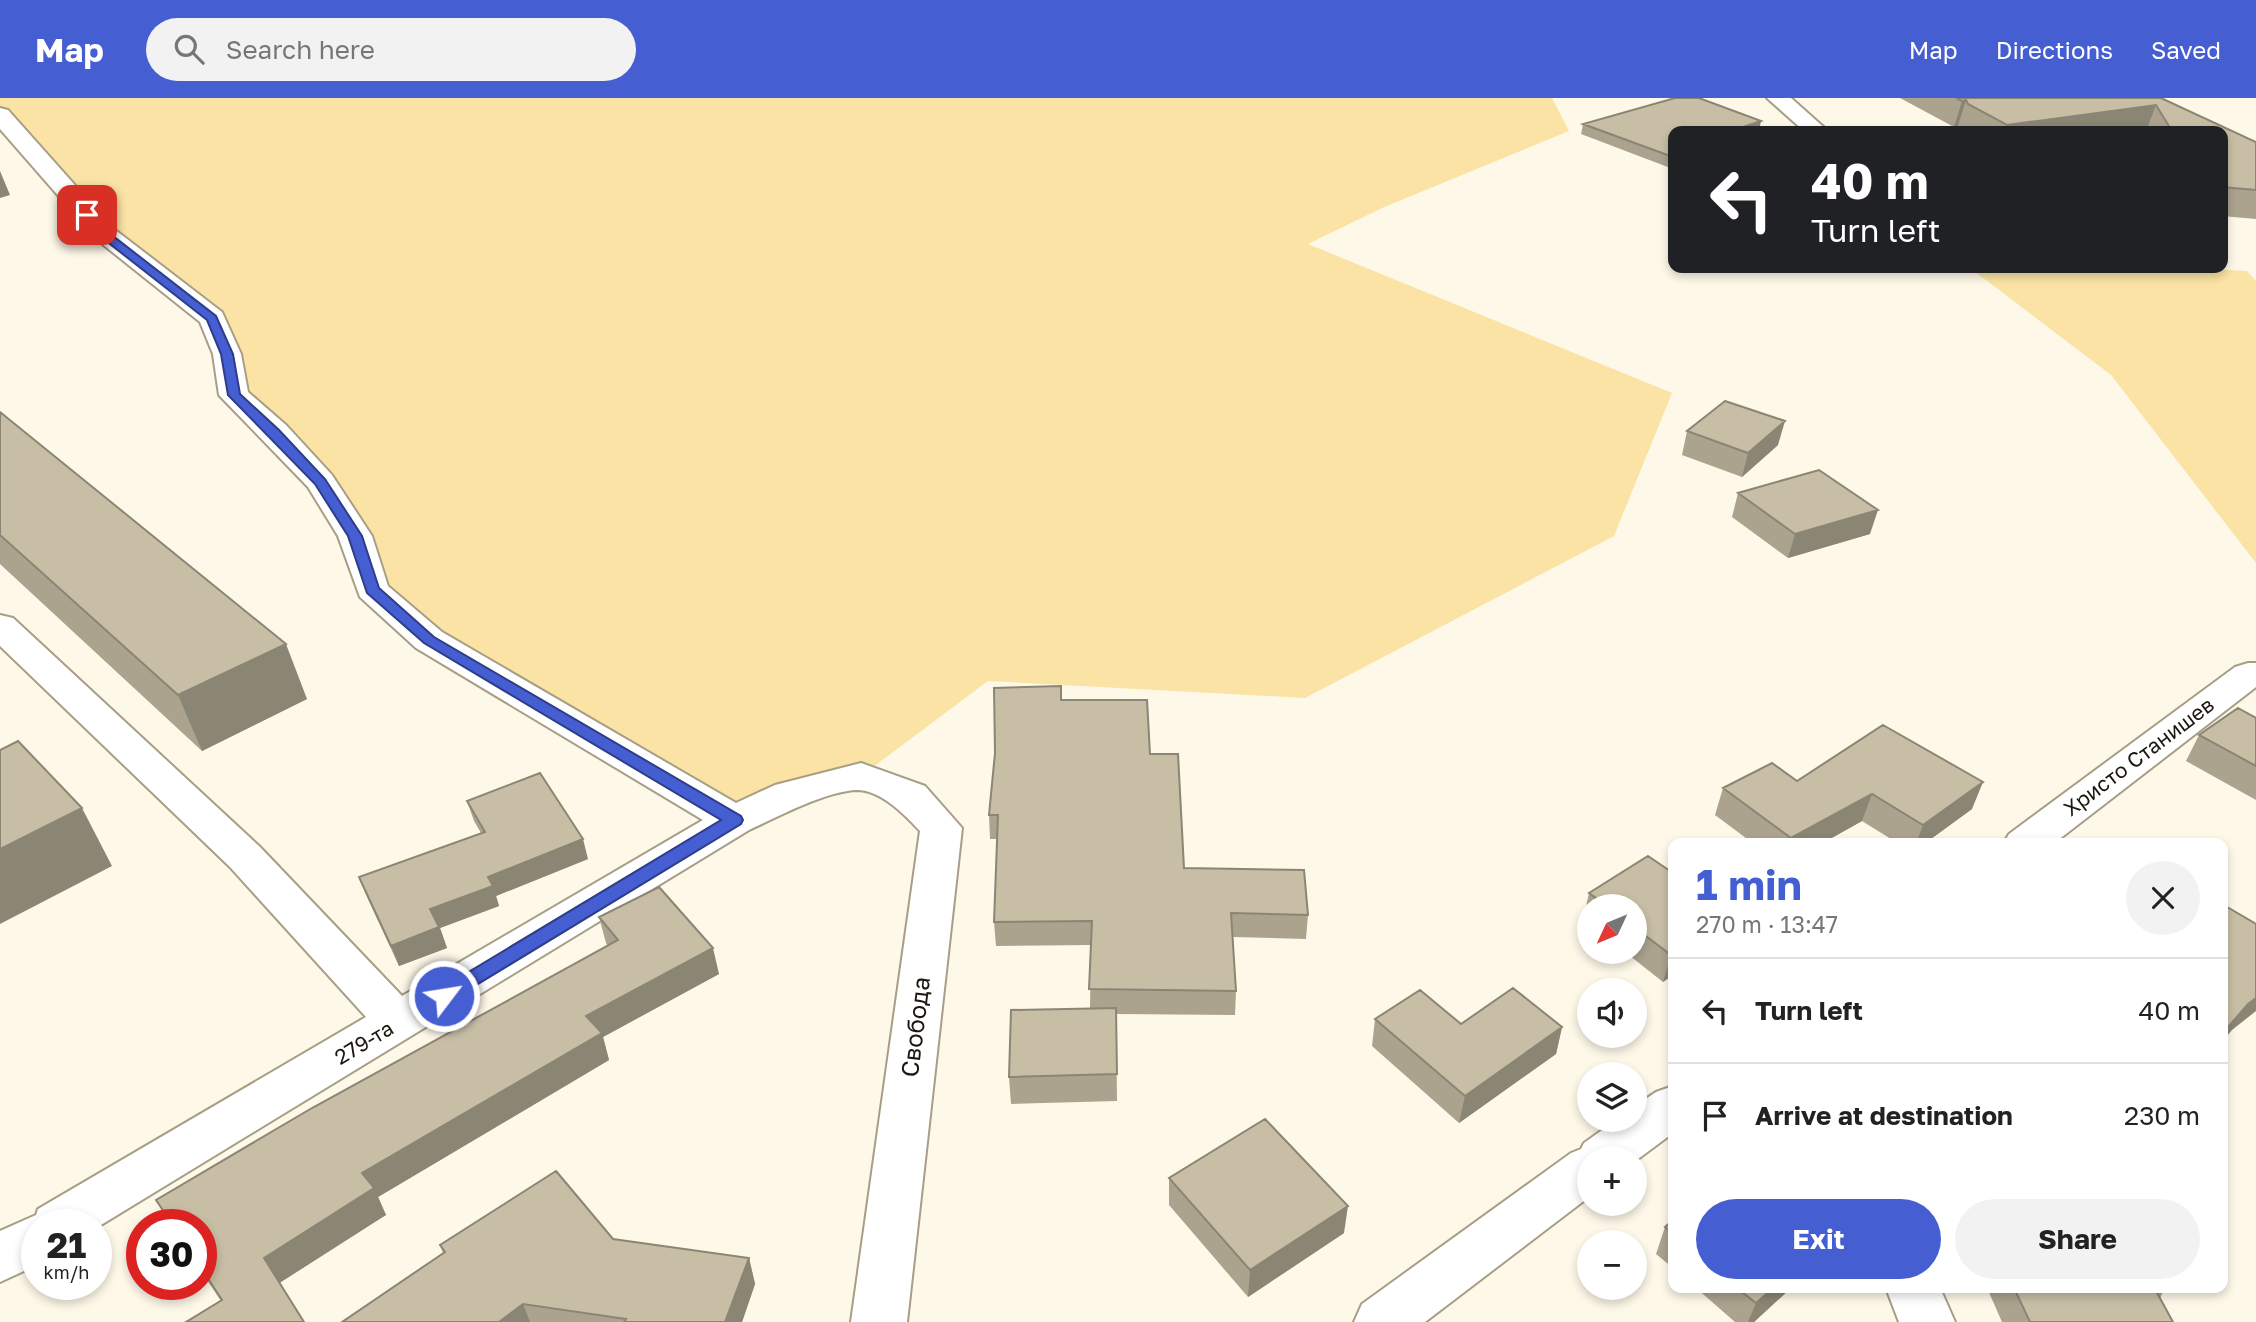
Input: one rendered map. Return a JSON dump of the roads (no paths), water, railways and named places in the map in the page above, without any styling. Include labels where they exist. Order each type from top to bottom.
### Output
[{"type":"street","points":[[1779,98],[1811,126]]},
{"type":"street","points":[[0,115],[105,234],[212,318],[227,354],[234,395],[275,432],[321,482],[355,536],[372,590],[429,640],[734,820]]},
{"type":"street","points":[[0,626],[245,857],[399,1023]]},
{"type":"street","name":"Христо Станишев","points":[[2032,838],[2248,675],[2256,675]]},
{"type":"street","name":"279-та","points":[[84,1209],[399,1023],[734,820],[789,795],[861,776]]},
{"type":"street","name":"Свобода","points":[[861,776],[911,796],[941,828],[879,1322]]},
{"type":"street","points":[[1618,1146],[1668,1110]]},
{"type":"street","points":[[1382,1322],[1577,1177]]},
{"type":"street","points":[[0,1259],[21,1247]]},
{"type":"street","points":[[1915,1293],[1927,1322]]}]
